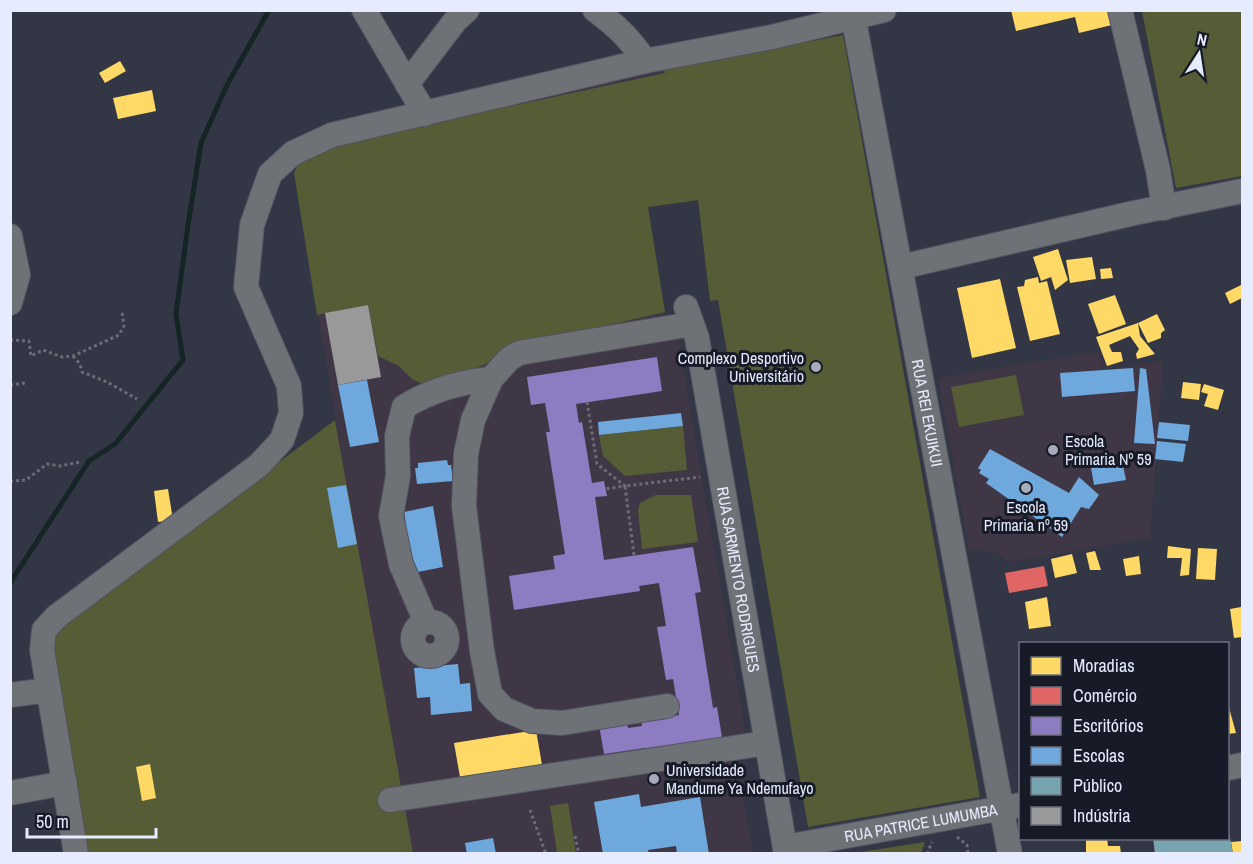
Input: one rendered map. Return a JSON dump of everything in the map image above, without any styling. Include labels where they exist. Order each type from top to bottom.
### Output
[{"type":"street","points":[[364,10],[425,114]]},
{"type":"street","points":[[407,84],[455,21],[467,10]]},
{"type":"street","points":[[595,10],[615,24],[645,61]]},
{"type":"street","points":[[76,854],[66,783],[42,650],[44,630],[56,617],[259,465],[282,440],[291,412],[289,386],[246,287],[252,225],[270,174],[293,153],[332,135],[645,61],[772,37],[853,14],[884,10]]},
{"type":"street","points":[[1120,10],[1158,170],[1164,208]]},
{"type":"street","name":"RUA REI EKUIKUI","points":[[853,14],[901,267],[1011,807],[1010,854]]},
{"type":"street","points":[[901,267],[1134,213],[1242,191]]},
{"type":"street","points":[[10,236],[18,275],[10,303]]},
{"type":"street","name":"RUA SARMENTO RODRIGUES","points":[[491,379],[509,359],[519,354],[689,316],[697,338],[786,850]]},
{"type":"street","points":[[426,622],[401,564],[391,516],[398,476],[397,436],[404,407],[427,393],[467,381],[491,379],[473,420],[466,454],[464,506],[482,651],[490,694],[504,709],[532,721],[562,723],[667,706]]},
{"type":"street","points":[[10,695],[49,690]]},
{"type":"street","points":[[390,800],[766,743]]},
{"type":"street","points":[[10,793],[66,783]]},
{"type":"street","name":"RUA PATRICE LUMUMBA","points":[[786,850],[1011,807]]},
{"type":"path","points":[[10,340],[29,341],[31,356],[43,350],[62,357],[73,356],[119,335],[124,326],[122,312]]},
{"type":"path","points":[[73,356],[80,364],[82,372],[107,382],[137,399]]},
{"type":"path","points":[[10,385],[25,383]]},
{"type":"path","points":[[587,402],[597,464],[625,486],[634,555]]},
{"type":"path","points":[[10,481],[26,480],[47,464],[60,466],[80,462]]},
{"type":"path","points":[[605,489],[721,475]]},
{"type":"path","points":[[530,810],[546,854]]},
{"type":"path","points":[[575,836],[579,854]]},
{"type":"path","points":[[952,836],[959,838],[967,845],[968,854]]},
{"type":"path","points":[[927,854],[934,839]]},
{"type":"shaded area","points":[[664,69],[689,202],[647,208],[665,312],[678,337],[747,742],[402,793],[368,609],[294,173],[413,127]]},
{"type":"shaded area","name":"Escola Primaria Nº 59","points":[[1098,352],[1106,370],[1163,361],[1150,538],[1008,562],[1000,554],[984,550],[969,550],[938,378]]},
{"type":"shaded area","name":"Universidade Mandume Ya Ndemufayo","points":[[735,754],[753,853],[413,853],[404,804]]},
{"type":"green space","points":[[1142,11],[1242,11],[1242,176],[1176,188]]},
{"type":"green space","name":"Complexo Desportivo Universitário","points":[[843,35],[980,797],[808,827],[718,300],[710,301],[698,200],[648,207],[665,312],[509,348],[486,364],[426,386],[412,379],[399,366],[378,356],[368,305],[317,315],[294,173],[298,164],[325,148],[665,73],[664,69]]},
{"type":"green space","points":[[1016,375],[1024,415],[959,427],[951,387]]},
{"type":"green space","points":[[335,420],[413,853],[88,853],[54,661],[54,634],[89,605]]},
{"type":"green space","points":[[683,426],[687,470],[625,476],[603,456],[599,435]]},
{"type":"green space","points":[[656,495],[691,495],[698,542],[642,549],[638,510],[640,503]]},
{"type":"green space","points":[[568,803],[576,853],[557,853],[550,806]]},
{"type":"green space","points":[[925,842],[921,853],[854,853]]},
{"type":"building: Moradias","points":[[1011,10],[1109,10],[1112,25],[1079,33],[1075,17],[1016,31]]},
{"type":"building: Moradias","points":[[120,61],[126,71],[105,83],[99,73]]},
{"type":"building: Moradias","points":[[152,90],[156,111],[118,119],[113,98]]},
{"type":"building: Moradias","points":[[1058,249],[1068,280],[1055,290],[1051,277],[1041,281],[1033,257]]},
{"type":"building: Moradias","points":[[1092,257],[1096,279],[1070,283],[1066,260]]},
{"type":"building: Moradias","points":[[1111,268],[1113,278],[1101,279],[1100,269]]},
{"type":"building: Moradias","points":[[1038,277],[1039,283],[1047,281],[1060,334],[1030,341],[1017,287],[1024,286],[1025,280]]},
{"type":"building: Moradias","points":[[1000,279],[1016,348],[972,358],[957,288]]},
{"type":"building: Moradias","points":[[1241,285],[1242,298],[1230,304],[1225,293]]},
{"type":"building: Moradias","points":[[1115,295],[1126,324],[1099,334],[1088,304]]},
{"type":"building: Moradias","points":[[1157,314],[1165,330],[1161,333],[1161,338],[1148,343],[1138,323]]},
{"type":"building: Moradias","points":[[1138,323],[1140,336],[1155,354],[1137,359],[1136,354],[1139,349],[1130,336],[1109,345],[1112,352],[1121,352],[1123,361],[1107,366],[1096,337]]},
{"type":"building: Moradias","points":[[1183,382],[1201,384],[1199,400],[1181,398]]},
{"type":"building: Moradias","points":[[1204,384],[1224,390],[1218,410],[1204,406],[1208,394],[1201,392]]},
{"type":"building: Moradias","points":[[168,489],[173,520],[158,522],[154,491]]},
{"type":"building: Moradias","points":[[1168,546],[1191,549],[1189,575],[1180,576],[1182,558],[1167,558]]},
{"type":"building: Moradias","points":[[1198,548],[1217,549],[1215,580],[1196,579]]},
{"type":"building: Moradias","points":[[1095,551],[1101,570],[1090,570],[1086,553]]},
{"type":"building: Moradias","points":[[1072,554],[1077,573],[1055,578],[1051,559]]},
{"type":"building: Moradias","points":[[1139,556],[1141,574],[1126,576],[1123,559]]},
{"type":"building: Moradias","points":[[1047,597],[1051,626],[1029,629],[1025,602]]},
{"type":"building: Moradias","points":[[1241,607],[1242,637],[1234,638],[1230,609]]},
{"type":"building: Moradias","points":[[1229,708],[1236,733],[1229,734]]},
{"type":"building: Moradias","points":[[536,730],[542,765],[460,777],[454,743]]},
{"type":"building: Moradias","points":[[150,764],[156,798],[142,801],[136,767]]},
{"type":"building: Moradias","points":[[1086,840],[1107,840],[1108,846],[1120,846],[1121,854],[1086,854]]},
{"type":"building: Moradias","points":[[1242,841],[1242,854],[1233,854],[1231,842]]},
{"type":"building: Comércio","points":[[1044,566],[1048,586],[1009,593],[1005,573]]},
{"type":"building: Escritórios","points":[[657,357],[662,391],[576,404],[579,423],[582,422],[592,483],[604,481],[607,496],[595,497],[604,560],[693,547],[701,592],[695,593],[713,708],[717,707],[723,743],[646,754],[645,748],[604,754],[598,719],[626,715],[628,728],[642,726],[641,721],[679,715],[673,679],[666,680],[657,627],[666,626],[659,583],[639,586],[640,591],[514,610],[509,576],[555,569],[553,556],[565,554],[546,432],[550,432],[545,403],[531,405],[527,377]]},
{"type":"building: Escolas","points":[[1133,368],[1135,391],[1062,397],[1060,373]]},
{"type":"building: Escolas","points":[[1140,368],[1146,369],[1155,444],[1134,443]]},
{"type":"building: Escolas","points":[[367,380],[379,442],[350,447],[338,385]]},
{"type":"building: Escolas","points":[[681,413],[683,426],[599,435],[598,422]]},
{"type":"building: Escolas","points":[[1159,422],[1190,425],[1188,441],[1157,438]]},
{"type":"building: Escolas","points":[[1157,441],[1186,444],[1183,462],[1155,459]]},
{"type":"building: Escolas","name":"Escola Primaria nº 59","points":[[990,449],[1069,493],[1079,477],[1099,495],[1089,509],[1081,507],[1062,537],[986,483],[989,479],[979,473],[981,470],[978,468]]},
{"type":"building: Escolas","points":[[1121,456],[1126,480],[1094,485],[1090,462]]},
{"type":"building: Escolas","points":[[447,460],[448,465],[451,465],[453,481],[417,484],[415,468],[418,468],[418,463]]},
{"type":"building: Escolas","points":[[346,485],[357,544],[338,548],[327,488]]},
{"type":"building: Escolas","points":[[433,506],[443,567],[413,573],[404,512]]},
{"type":"building: Escolas","points":[[458,664],[460,684],[470,683],[472,711],[431,715],[430,697],[417,698],[414,668]]},
{"type":"building: Escolas","points":[[639,794],[641,807],[700,797],[709,854],[677,854],[676,846],[648,850],[649,854],[603,854],[594,802]]},
{"type":"building: Escolas","points":[[493,838],[496,854],[467,854],[465,843]]},
{"type":"building: Público","points":[[1229,832],[1233,854],[1155,854],[1153,840],[1229,840]]},
{"type":"building: Indústria","points":[[368,305],[381,377],[338,385],[325,313]]},
{"type":"waterway","points":[[10,583],[89,461],[115,444],[183,360],[176,314],[201,143],[227,85],[269,10]]},
{"type":"place","name":"Complexo Desportivo Universitário","points":[[816,367]]},
{"type":"place","name":"Escola Primaria Nº 59","points":[[1053,450]]},
{"type":"place","name":"Escola Primaria nº 59","points":[[1026,488]]},
{"type":"place","name":"Universidade Mandume Ya Ndemufayo","points":[[654,779]]}]
